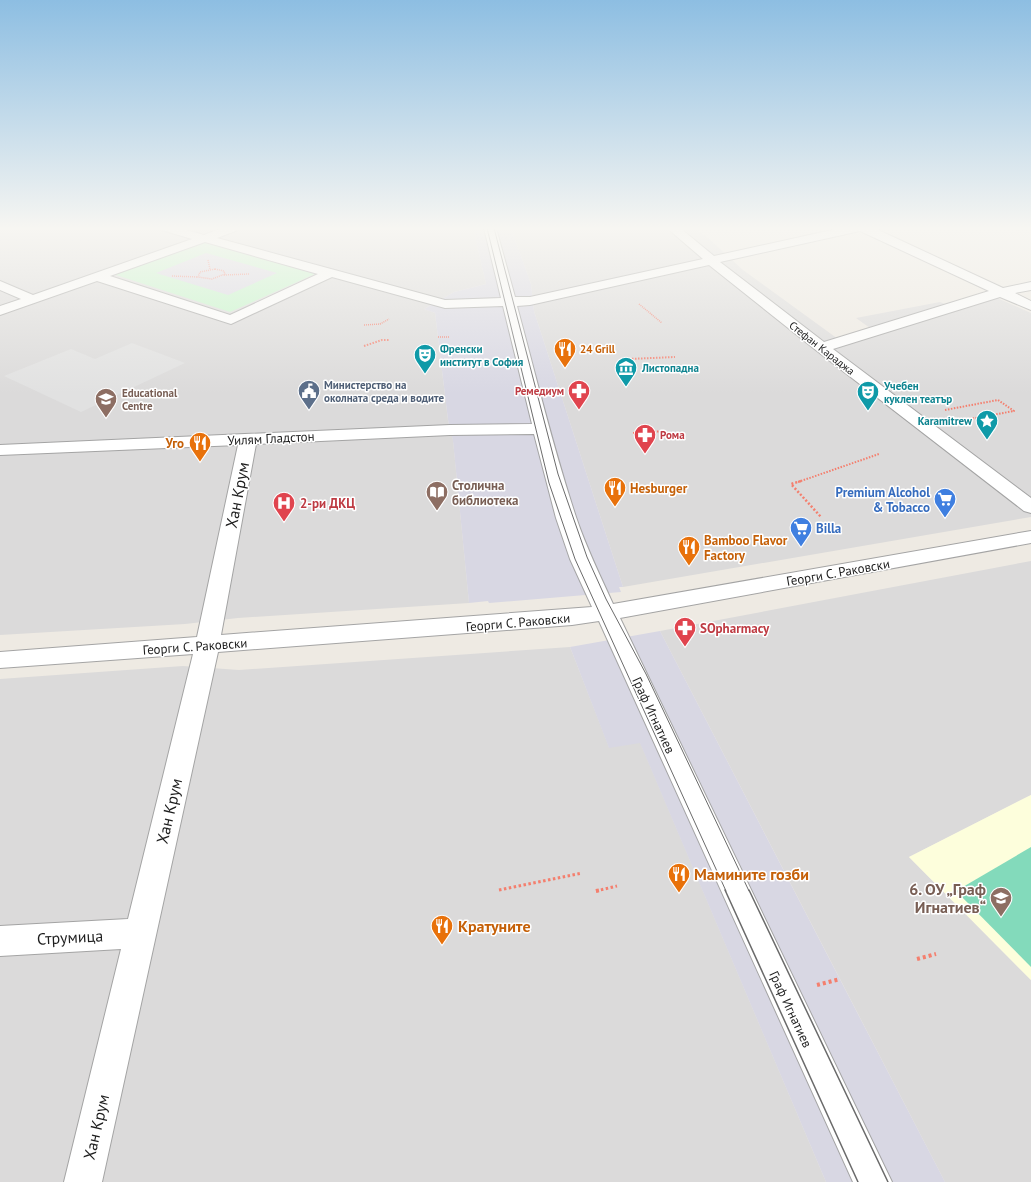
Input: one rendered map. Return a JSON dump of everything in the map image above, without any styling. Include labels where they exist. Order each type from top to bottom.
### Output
[{"type":"street","points":[[0,311],[80,283]]},
{"type":"street","points":[[117,283],[231,320],[309,283]]},
{"type":"street","points":[[368,283],[445,304],[530,301],[609,283]]},
{"type":"street","name":"Граф Игнатиев","points":[[504,283],[566,518],[581,559],[873,1182]]},
{"type":"street","name":"Стефан Караджа","points":[[740,283],[924,427],[1031,507]]},
{"type":"street","points":[[982,283],[1031,306]]},
{"type":"street","points":[[0,285],[32,299]]},
{"type":"street","points":[[822,348],[1001,292],[1031,286]]},
{"type":"street","name":"Уилям Гладстон","points":[[0,450],[450,430],[542,429]]},
{"type":"street","name":"Хан Крум","points":[[83,1182],[207,646],[248,439]]},
{"type":"street","name":"Георги С. Раковски","points":[[0,660],[492,624],[607,613],[1031,537]]},
{"type":"street","name":"Струмица","points":[[0,941],[141,934]]},
{"type":"path","points":[[639,304],[662,323]]},
{"type":"path","points":[[364,324],[380,324],[389,319]]},
{"type":"path","points":[[438,337],[450,337]]},
{"type":"path","points":[[364,346],[382,340],[390,340]]},
{"type":"path","points":[[629,360],[676,357]]},
{"type":"path","points":[[911,416],[998,400],[1014,411],[924,427]]},
{"type":"path","points":[[633,433],[665,431]]},
{"type":"path","points":[[821,517],[791,484],[879,454]]},
{"type":"path","points":[[498,890],[582,873]]},
{"type":"path","points":[[596,891],[617,886]]},
{"type":"path","points":[[918,959],[936,954]]},
{"type":"path","points":[[814,986],[840,979]]},
{"type":"shaded area","points":[[0,283],[486,283],[454,292],[424,309],[435,313],[448,420],[453,440],[469,603],[238,618],[185,624],[0,635]]},
{"type":"shaded area","points":[[189,283],[254,283],[228,295]]},
{"type":"shaded area","points":[[531,283],[534,311],[623,587],[619,587],[621,592],[489,603],[488,601],[469,603],[453,441],[448,420],[435,313],[424,309],[454,292],[486,284]]},
{"type":"shaded area","points":[[761,283],[838,339],[870,328],[856,318],[940,302],[945,304],[984,292],[1031,313],[1031,517],[623,587],[534,311],[531,284]]},
{"type":"shaded area","points":[[132,343],[185,363],[81,412],[4,376],[71,349],[95,359]]},
{"type":"shaded area","points":[[1031,561],[1031,795],[909,857],[1031,980],[1031,1182],[945,1182],[660,631]]},
{"type":"shaded area","points":[[660,631],[945,1182],[826,1182],[640,743],[609,748],[570,647]]},
{"type":"shaded area","points":[[570,647],[609,747],[640,742],[826,1182],[0,1182],[0,679],[183,666],[239,670]]},
{"type":"shaded area","name":"6. ОУ „Граф Игнатиев“","points":[[1031,795],[1031,980],[909,857]]},
{"type":"green space","points":[[141,283],[295,283],[230,312]]},
{"type":"green space","points":[[1031,847],[1031,967],[956,891]]},
{"type":"tram line","points":[[500,283],[549,483],[575,559],[726,891]]},
{"type":"tram line","points":[[508,283],[558,474],[587,557],[606,599],[646,674],[749,891]]},
{"type":"tram line","points":[[725,890],[858,1182]]},
{"type":"tram line","points":[[749,890],[888,1182]]},
{"type":"place","name":"24 Grill","points":[[565,368]]},
{"type":"place","name":"Френски институт в София","points":[[425,374]]},
{"type":"place","name":"Листопадна","points":[[626,388]]},
{"type":"place","name":"Министерство на околната среда и водите","points":[[309,410]]},
{"type":"place","name":"Ремедиум","points":[[579,410]]},
{"type":"place","name":"Учебен куклен театър","points":[[868,412]]},
{"type":"place","name":"Educational Centre","points":[[106,418]]},
{"type":"place","name":"Karamitrew","points":[[987,440]]},
{"type":"place","name":"Рома","points":[[645,454]]},
{"type":"place","name":"Уго","points":[[200,462]]},
{"type":"place","name":"Hesburger","points":[[615,508]]},
{"type":"place","name":"Столична библиотека","points":[[437,512]]},
{"type":"place","name":"Premium Alcohol & Tobacco","points":[[945,518]]},
{"type":"place","name":"2-ри ДКЦ","points":[[284,522]]},
{"type":"place","name":"Billa","points":[[801,548]]},
{"type":"place","name":"Bamboo Flavor Factory","points":[[689,566]]},
{"type":"place","name":"SOpharmacy","points":[[685,648]]},
{"type":"place","name":"Мамините гозби","points":[[679,894]]},
{"type":"place","name":"6. ОУ „Граф Игнатиев“","points":[[1001,918]]},
{"type":"place","name":"Кратуните","points":[[442,946]]}]
